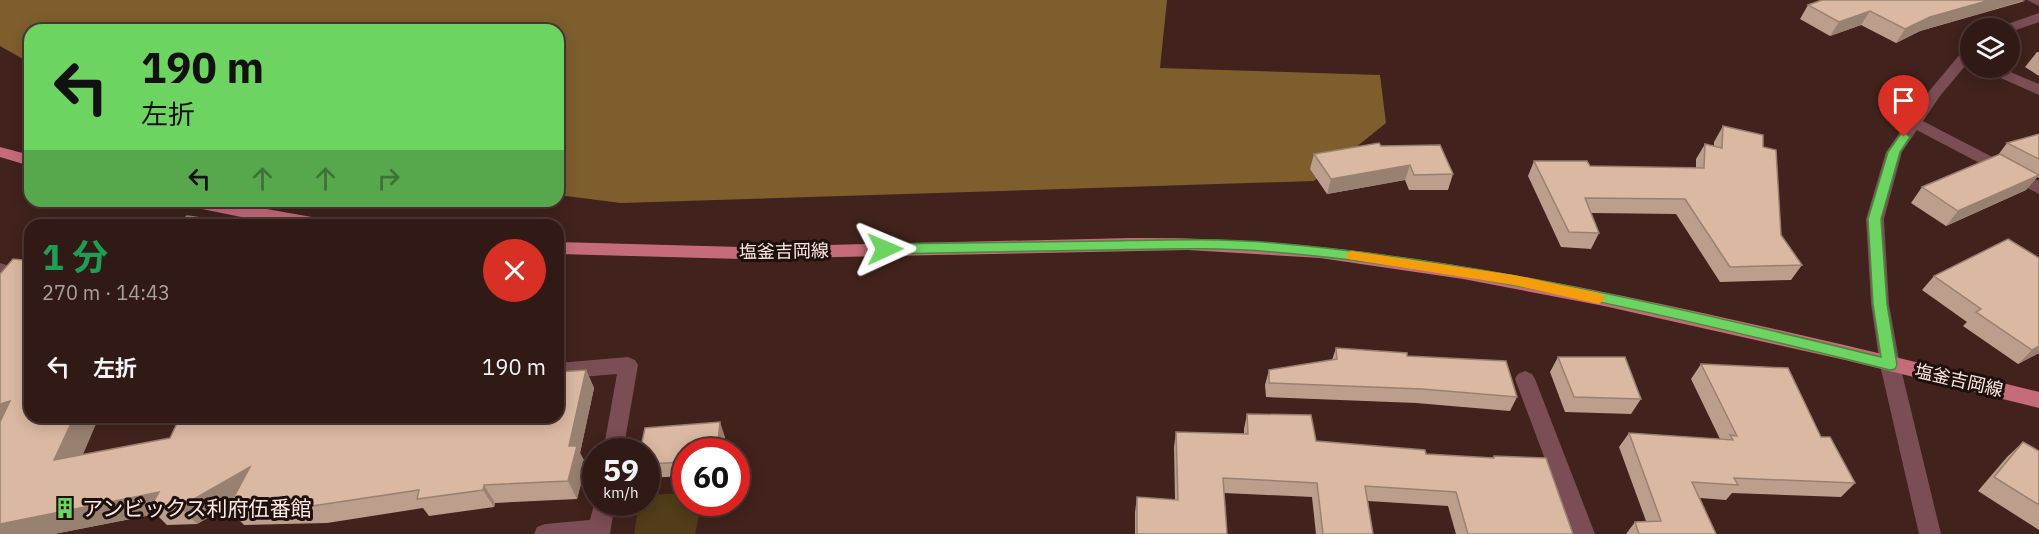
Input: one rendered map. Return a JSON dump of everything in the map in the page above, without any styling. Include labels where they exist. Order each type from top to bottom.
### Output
[{"type":"main road","points":[[0,152],[24,158]]},
{"type":"main road","points":[[217,207],[267,219]]},
{"type":"main road","name":"塩釜吉岡線","points":[[564,248],[731,252],[1142,243],[1273,247],[1353,256],[1514,280],[1772,335],[2039,400]]},
{"type":"street","points":[[2034,0],[2039,2]]},
{"type":"street","points":[[2020,24],[2039,17]]},
{"type":"street","points":[[1930,534],[1890,365],[1880,304],[1875,219],[1894,152],[1914,122],[1960,65]]},
{"type":"street","points":[[2012,78],[2039,90]]},
{"type":"street","points":[[1914,122],[2039,188]]},
{"type":"street","points":[[0,269],[19,276],[0,296]]},
{"type":"street","points":[[564,370],[628,365],[615,438]]},
{"type":"street","points":[[1525,379],[1584,534]]},
{"type":"street","points":[[545,534],[599,532],[602,516]]},
{"type":"shaded area","points":[[0,0],[1167,0],[1160,68],[1380,75],[1386,123],[1314,181],[621,203],[564,196],[564,24],[24,24],[24,60],[0,46]]},
{"type":"shaded area","points":[[660,494],[672,494],[672,516],[699,516],[695,534],[634,534],[637,516],[660,516]]},
{"type":"building","points":[[1822,0],[1990,0],[1930,17],[1905,29],[1870,11],[1839,22],[1808,5]]},
{"type":"building","points":[[1723,126],[1763,135],[1763,147],[1776,150],[1781,235],[1802,265],[1730,267],[1685,199],[1585,198],[1599,233],[1569,232],[1534,161],[1587,161],[1590,166],[1704,168],[1705,144],[1722,148]]},
{"type":"building","points":[[2039,134],[2039,159],[2007,143]]},
{"type":"building","points":[[1379,143],[1381,146],[1440,145],[1453,174],[1414,175],[1410,165],[1331,179],[1314,154]]},
{"type":"building","points":[[2000,154],[2039,175],[1958,211],[1922,187]]},
{"type":"building","points":[[187,216],[208,219],[184,219]]},
{"type":"building","points":[[2008,239],[2039,258],[2039,346],[2032,350],[1976,312],[1981,309],[1934,276]]},
{"type":"building","points":[[13,259],[23,260],[24,423],[71,423],[54,460],[170,438],[177,423],[564,423],[564,372],[586,370],[569,446],[577,446],[568,481],[484,485],[483,490],[417,499],[419,490],[312,506],[228,508],[250,467],[180,507],[150,508],[159,492],[0,524],[0,422],[10,401],[0,404],[0,274]]},
{"type":"building","points":[[1336,348],[1407,353],[1407,356],[1506,361],[1517,397],[1422,389],[1269,383],[1269,370],[1337,359]]},
{"type":"building","points":[[1558,357],[1625,357],[1641,399],[1574,397]]},
{"type":"building","points":[[1701,364],[1788,368],[1821,437],[1830,437],[1855,483],[1734,478],[1738,485],[1692,482],[1716,534],[1639,534],[1635,522],[1661,521],[1629,433],[1733,440],[1730,435],[1737,436]]},
{"type":"building","points":[[1247,414],[1311,415],[1316,441],[1425,450],[1426,454],[1546,458],[1573,534],[1468,534],[1456,492],[1365,486],[1373,534],[1323,534],[1317,483],[1223,478],[1227,534],[1137,534],[1137,497],[1178,500],[1176,432],[1248,434]]},
{"type":"building","points":[[720,422],[718,438],[672,438],[672,463],[660,463],[660,438],[643,438],[645,428]]},
{"type":"building","points":[[2023,442],[2039,451],[2039,505],[1994,477]]},
{"type":"slow traffic","points":[[1352,256],[1514,280],[1599,298]]},
{"type":"place","name":"アンビックス利府伍番館","points":[[65,508]]},
{"type":"route","points":[[885,249],[1142,243],[1273,247],[1353,256],[1514,280],[1772,335],[1890,365],[1880,304],[1875,219],[1894,152],[1904,137]]}]
